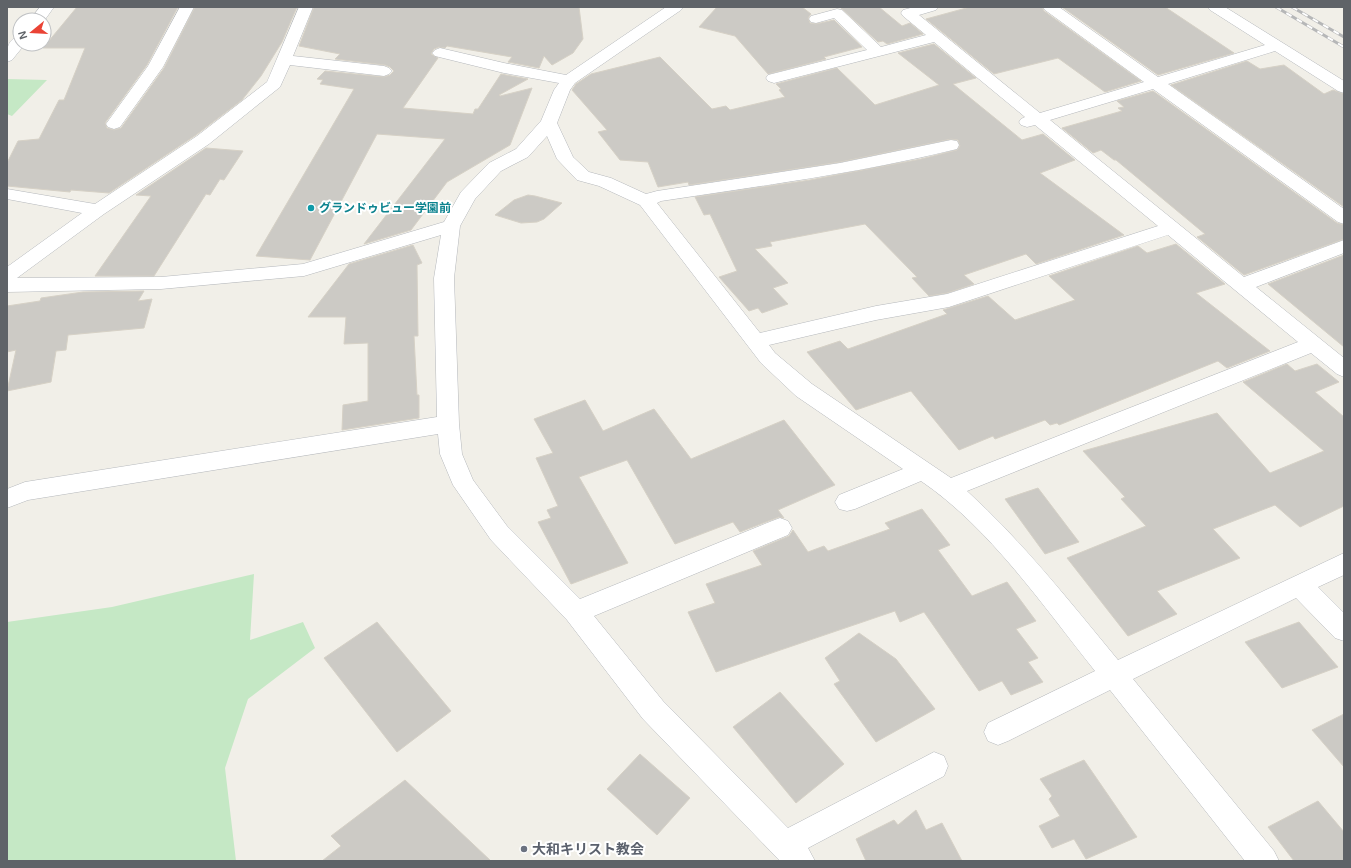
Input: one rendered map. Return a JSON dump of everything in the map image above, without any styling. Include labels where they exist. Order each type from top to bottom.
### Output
[{"type":"street","points":[[114,124],[155,67],[187,7]]},
{"type":"street","points":[[7,276],[98,210],[203,140],[274,84],[306,7]]},
{"type":"street","points":[[676,7],[569,80],[562,90],[549,123],[522,153],[495,167],[476,186],[467,196],[451,226],[444,278],[448,424],[451,454],[464,485],[499,533],[576,612],[653,710],[792,853],[934,766]]},
{"type":"street","points":[[931,7],[908,13],[1031,121],[1172,228],[1344,369]]},
{"type":"street","points":[[1050,7],[1344,218]]},
{"type":"street","points":[[1215,7],[1344,88]]},
{"type":"street","points":[[816,19],[837,13],[878,52]]},
{"type":"street","points":[[774,78],[937,37]]},
{"type":"street","points":[[1031,121],[1277,46]]},
{"type":"street","points":[[440,53],[504,68],[569,80]]},
{"type":"street","points":[[284,60],[384,71]]},
{"type":"street","points":[[549,123],[566,160],[583,176],[605,182],[646,201],[768,358],[804,390],[949,488],[986,522],[1035,577],[1264,861]]},
{"type":"street","points":[[646,201],[657,196],[832,169],[898,157],[951,145]]},
{"type":"street","points":[[7,194],[98,210]]},
{"type":"street","points":[[7,285],[161,283],[304,270],[451,226]]},
{"type":"street","points":[[755,341],[876,313],[949,300],[1172,228]]},
{"type":"street","points":[[1242,285],[1344,246]]},
{"type":"street","points":[[949,488],[1313,344]]},
{"type":"street","points":[[7,499],[25,491],[448,424]]},
{"type":"street","points":[[847,502],[912,475],[918,467]]},
{"type":"street","points":[[576,612],[780,528]]},
{"type":"street","points":[[998,732],[1300,586],[1344,563]]},
{"type":"street","points":[[1300,586],[1344,630]]},
{"type":"green space","points":[[7,79],[47,80],[12,116],[7,114]]},
{"type":"green space","points":[[254,574],[250,640],[303,622],[315,648],[248,699],[225,768],[236,861],[7,861],[7,622],[112,607]]},
{"type":"building","points":[[77,7],[178,7],[147,65],[105,123],[107,128],[114,130],[121,128],[164,68],[195,7],[297,7],[282,42],[261,76],[242,100],[196,135],[109,193],[71,190],[70,192],[7,186],[7,163],[18,141],[39,139],[59,100],[64,100],[85,48],[52,48],[52,37]]},
{"type":"building","points":[[314,7],[579,7],[583,39],[573,53],[552,65],[544,56],[539,68],[508,62],[512,57],[447,46],[445,48],[439,47],[434,49],[431,54],[438,58],[403,108],[473,114],[475,109],[478,109],[501,74],[528,79],[499,95],[532,88],[510,145],[447,182],[411,230],[364,244],[445,139],[377,134],[310,260],[256,256],[354,89],[320,84],[323,80],[317,79],[325,71],[384,77],[390,75],[394,71],[385,65],[335,59],[340,54],[299,46]]},
{"type":"building","points":[[717,7],[802,7],[811,14],[808,18],[810,23],[816,24],[834,20],[862,47],[824,57],[826,59],[768,74],[735,36],[699,27]]},
{"type":"building","points":[[879,7],[902,26],[910,23],[923,34],[887,44],[883,41],[878,42],[841,8]]},
{"type":"building","points":[[970,7],[1042,7],[1044,11],[1141,81],[1105,92],[1058,58],[994,74],[926,19]]},
{"type":"building","points":[[1062,7],[1165,7],[1234,53],[1158,75]]},
{"type":"building","points":[[934,44],[976,78],[953,84],[1022,140],[1043,134],[1075,160],[1040,173],[1124,235],[1036,264],[1026,254],[964,275],[974,284],[947,293],[929,296],[912,278],[917,277],[865,224],[770,242],[772,246],[755,249],[788,283],[773,288],[788,304],[762,313],[758,308],[749,311],[719,277],[737,271],[710,214],[704,215],[695,197],[810,180],[921,159],[957,150],[960,146],[958,140],[951,139],[840,162],[689,185],[688,182],[658,187],[648,162],[620,160],[598,132],[607,130],[572,90],[576,84],[591,74],[660,57],[712,109],[726,106],[730,110],[785,97],[779,90],[781,89],[776,84],[837,68],[875,105],[939,85],[898,53]]},
{"type":"building","points":[[1247,61],[1260,69],[1284,65],[1324,94],[1333,90],[1344,94],[1344,207],[1171,85]]},
{"type":"building","points":[[1153,91],[1337,223],[1344,225],[1344,239],[1244,275],[1197,237],[1205,234],[1116,160],[1101,150],[1093,153],[1062,128],[1122,111],[1118,108],[1124,107],[1117,101]]},
{"type":"building","points":[[206,148],[243,151],[224,180],[220,179],[210,195],[206,194],[154,276],[95,276],[151,196],[136,195]]},
{"type":"building","points":[[528,195],[562,203],[544,219],[537,222],[521,223],[495,215],[514,200]]},
{"type":"building","points":[[1176,244],[1225,284],[1196,293],[1270,351],[1227,368],[1218,361],[1059,425],[1057,423],[1050,425],[1045,420],[995,439],[993,436],[959,450],[911,391],[856,410],[807,352],[840,341],[848,349],[947,314],[943,310],[988,296],[1015,320],[1075,300],[1049,276],[1138,246],[1147,253]]},
{"type":"building","points":[[413,245],[422,263],[417,265],[418,336],[414,336],[417,395],[419,395],[419,418],[342,430],[343,405],[368,401],[368,343],[344,344],[346,317],[308,317],[349,264]]},
{"type":"building","points":[[1344,255],[1344,347],[1268,284]]},
{"type":"building","points":[[144,291],[138,301],[152,299],[144,328],[68,335],[66,350],[56,351],[51,382],[7,391],[16,350],[7,352],[7,306],[40,301],[41,298],[83,292]]},
{"type":"building","points":[[1287,364],[1295,371],[1317,364],[1339,382],[1315,392],[1344,417],[1344,506],[1300,527],[1275,505],[1213,529],[1240,558],[1157,591],[1177,614],[1128,636],[1067,558],[1146,526],[1121,499],[1125,497],[1083,451],[1217,413],[1270,473],[1324,451],[1243,382]]},
{"type":"building","points":[[585,400],[603,431],[654,409],[691,459],[784,420],[835,485],[778,510],[784,518],[779,517],[740,532],[733,522],[675,544],[627,460],[579,477],[628,563],[571,584],[538,522],[551,518],[547,510],[558,506],[536,458],[553,453],[534,419]]},
{"type":"building","points":[[1038,488],[1079,542],[1045,554],[1005,499]]},
{"type":"building","points":[[922,509],[950,545],[938,550],[972,596],[1007,582],[1036,621],[1016,629],[1038,658],[1028,662],[1043,682],[1011,695],[1002,681],[979,691],[924,612],[900,622],[895,611],[716,672],[688,612],[715,603],[706,584],[762,565],[753,551],[789,536],[793,530],[808,552],[824,546],[828,551],[890,529],[885,523]]},
{"type":"building","points":[[377,622],[451,711],[397,752],[324,658]]},
{"type":"building","points":[[1299,622],[1338,667],[1282,688],[1245,642]]},
{"type":"building","points":[[859,633],[896,659],[935,709],[876,742],[834,684],[840,681],[825,658]]},
{"type":"building","points":[[780,692],[844,764],[796,803],[733,727]]},
{"type":"building","points":[[1344,714],[1344,767],[1312,730]]},
{"type":"building","points":[[640,754],[690,798],[657,835],[607,789]]},
{"type":"building","points":[[1084,760],[1137,837],[1086,859],[1074,839],[1052,848],[1039,826],[1060,816],[1049,799],[1052,796],[1040,779]]},
{"type":"building","points":[[405,780],[491,861],[322,861],[341,846],[331,836]]},
{"type":"building","points":[[1318,801],[1344,832],[1344,861],[1294,861],[1268,827]]},
{"type":"building","points":[[916,810],[926,830],[942,823],[962,861],[866,861],[856,839],[894,820],[898,825]]},
{"type":"railway","points":[[1276,7],[1344,47]]},
{"type":"railway","points":[[1292,7],[1344,37]]},
{"type":"place","name":"グランドゥビュー学園前","points":[[311,208]]},
{"type":"place","name":"大和キリスト教会","points":[[524,849]]}]
